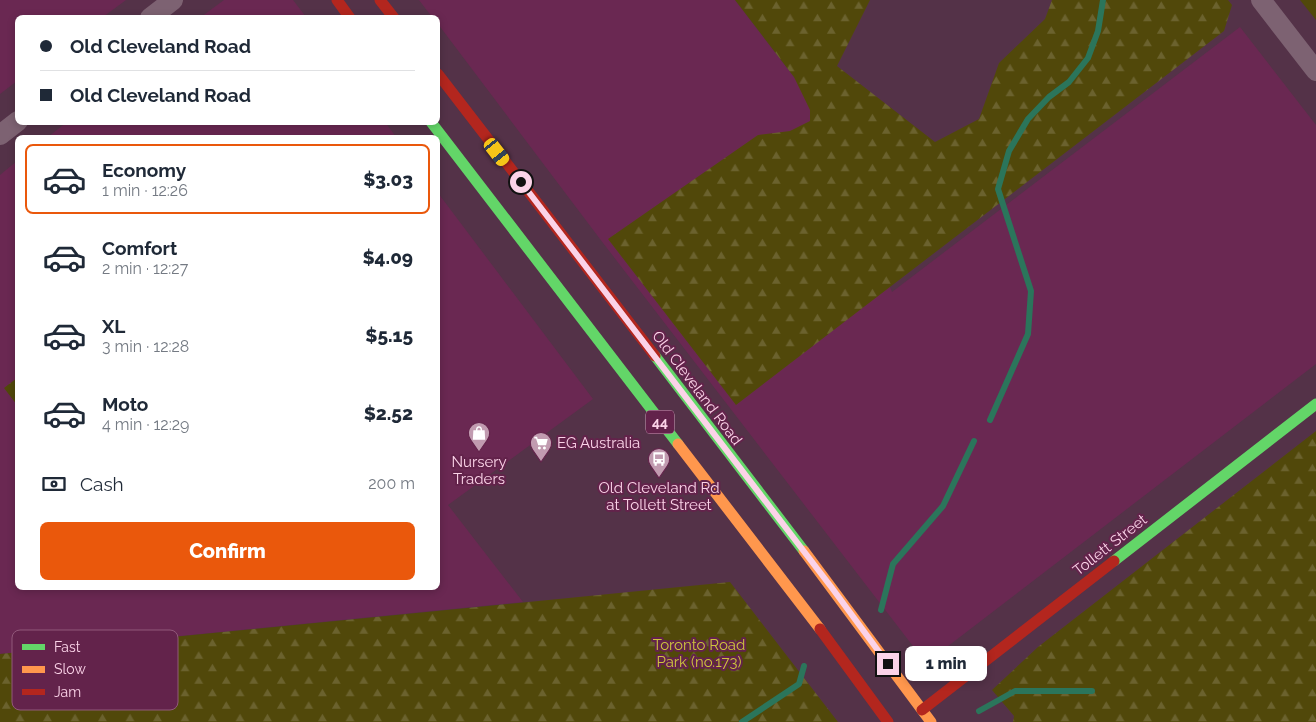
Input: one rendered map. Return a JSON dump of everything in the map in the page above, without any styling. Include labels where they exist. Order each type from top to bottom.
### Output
[{"type":"main road","points":[[337,0],[348,15]]},
{"type":"main road","points":[[380,0],[392,15]]},
{"type":"main road","name":"Old Cleveland Road","points":[[440,77],[832,588],[931,722]]},
{"type":"main road","name":"44","points":[[433,125],[850,669],[888,722]]},
{"type":"main road","name":"Tollett Street","points":[[922,710],[1316,404]]},
{"type":"street","points":[[154,15],[173,0]]},
{"type":"street","points":[[1261,0],[1316,71]]},
{"type":"street","points":[[0,135],[15,123]]},
{"type":"shaded area","points":[[0,0],[126,0],[106,15],[15,15],[15,83],[0,94]]},
{"type":"shaded area","points":[[224,0],[293,0],[304,15],[204,15]]},
{"type":"shaded area","points":[[419,0],[735,0],[816,106],[892,292],[1240,27],[1316,125],[1316,364],[926,663],[600,239],[440,27],[440,15],[430,15]]},
{"type":"shaded area","points":[[63,125],[387,125],[395,135],[51,135]]},
{"type":"shaded area","name":"Nursery Traders","points":[[15,163],[15,590],[440,590],[440,196],[593,399],[448,505],[523,602],[178,636],[178,630],[12,630],[12,653],[0,654],[0,175]]},
{"type":"green space","points":[[735,0],[870,0],[837,66],[935,142],[979,119],[999,63],[1045,19],[1052,0],[1228,0],[1232,5],[1224,31],[736,405],[608,239],[758,135],[790,131],[810,121],[810,110],[794,77]]},
{"type":"green space","points":[[1300,0],[1316,0],[1316,20]]},
{"type":"green space","points":[[15,380],[15,402],[4,388]]},
{"type":"green space","points":[[1316,431],[1316,722],[1013,722],[1014,716],[992,690],[1038,647]]},
{"type":"green space","name":"Toronto Road Park (no.173)","points":[[730,582],[838,722],[0,722],[0,654],[12,653],[12,710],[178,710],[178,636]]},
{"type":"waterway","points":[[990,420],[1028,334],[1031,291],[998,189],[1009,151],[1028,119],[1049,97],[1069,82],[1088,58],[1098,31],[1103,0]]},
{"type":"waterway","points":[[881,610],[893,564],[943,506],[974,441]]},
{"type":"waterway","points":[[742,722],[799,684],[804,666]]},
{"type":"waterway","points":[[979,711],[1015,691],[1092,691]]},
{"type":"traffic: fast","points":[[433,125],[678,444]]},
{"type":"traffic: fast","points":[[655,356],[804,551]]},
{"type":"traffic: fast","points":[[1114,561],[1316,404]]},
{"type":"traffic: slow","points":[[678,444],[820,629]]},
{"type":"traffic: slow","points":[[804,551],[931,722]]},
{"type":"traffic: jam","points":[[337,0],[348,15]]},
{"type":"traffic: jam","points":[[380,0],[392,15]]},
{"type":"traffic: jam","points":[[440,77],[655,356]]},
{"type":"traffic: jam","points":[[922,710],[1114,561]]},
{"type":"traffic: jam","points":[[820,629],[888,722]]},
{"type":"place","name":"Nursery Traders","points":[[479,452]]},
{"type":"place","name":"EG Australia","points":[[541,462]]},
{"type":"place","name":"Old Cleveland Rd at Tollett Street","points":[[659,478]]},
{"type":"route","points":[[521,182],[888,664]]}]
